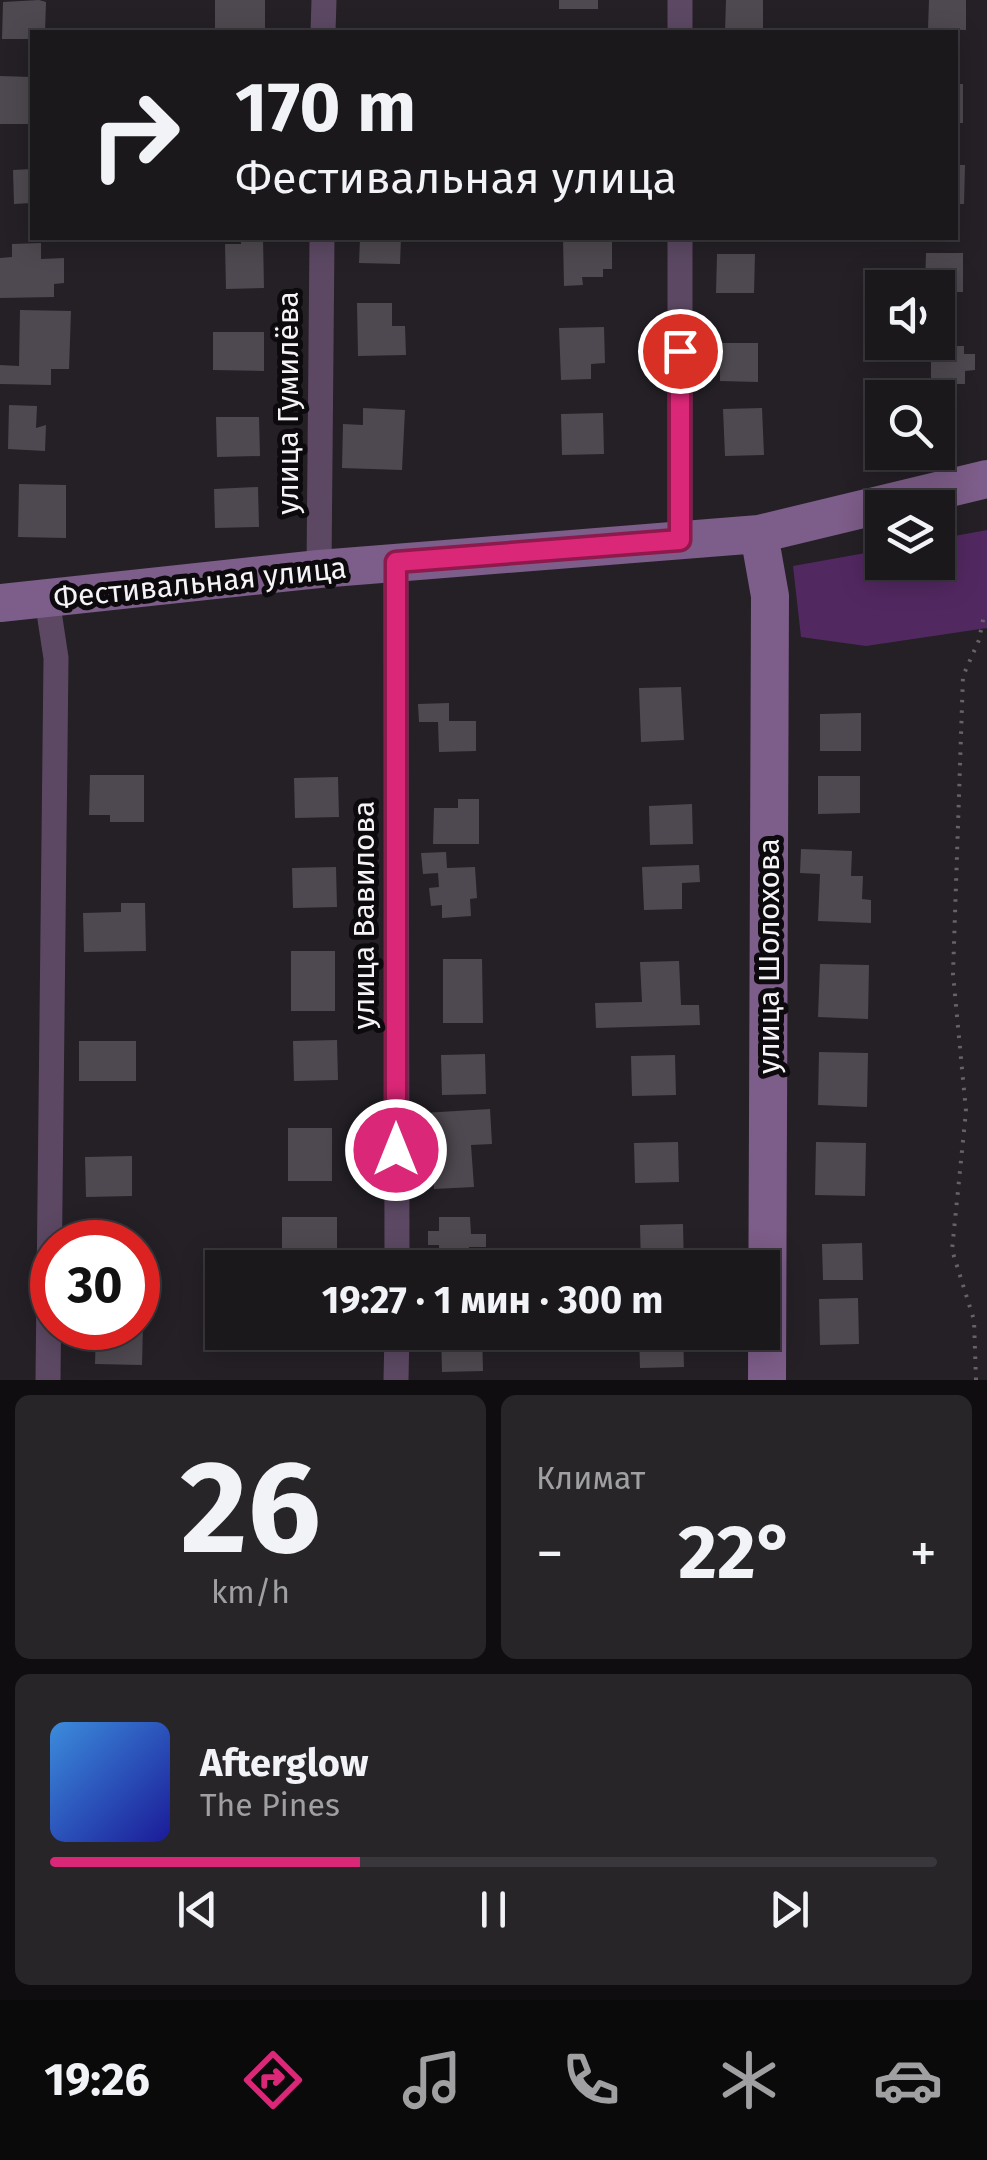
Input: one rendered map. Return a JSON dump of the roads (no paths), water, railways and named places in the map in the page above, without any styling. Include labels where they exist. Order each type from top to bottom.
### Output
[{"type":"street","points":[[324,0],[324,30]]},
{"type":"street","points":[[680,0],[680,30]]},
{"type":"street","name":"улица Гумилёва","points":[[319,569],[322,240]]},
{"type":"street","points":[[680,240],[680,540]]},
{"type":"street","name":"Фестивальная улица","points":[[0,603],[319,569],[758,534],[987,479]]},
{"type":"street","name":"улица Шолохова","points":[[758,534],[770,596],[767,1380]]},
{"type":"street","name":"улица Вавилова","points":[[396,562],[396,1250]]},
{"type":"street","points":[[47,599],[56,658],[48,1380]]},
{"type":"street","points":[[396,1350],[396,1380]]}]
